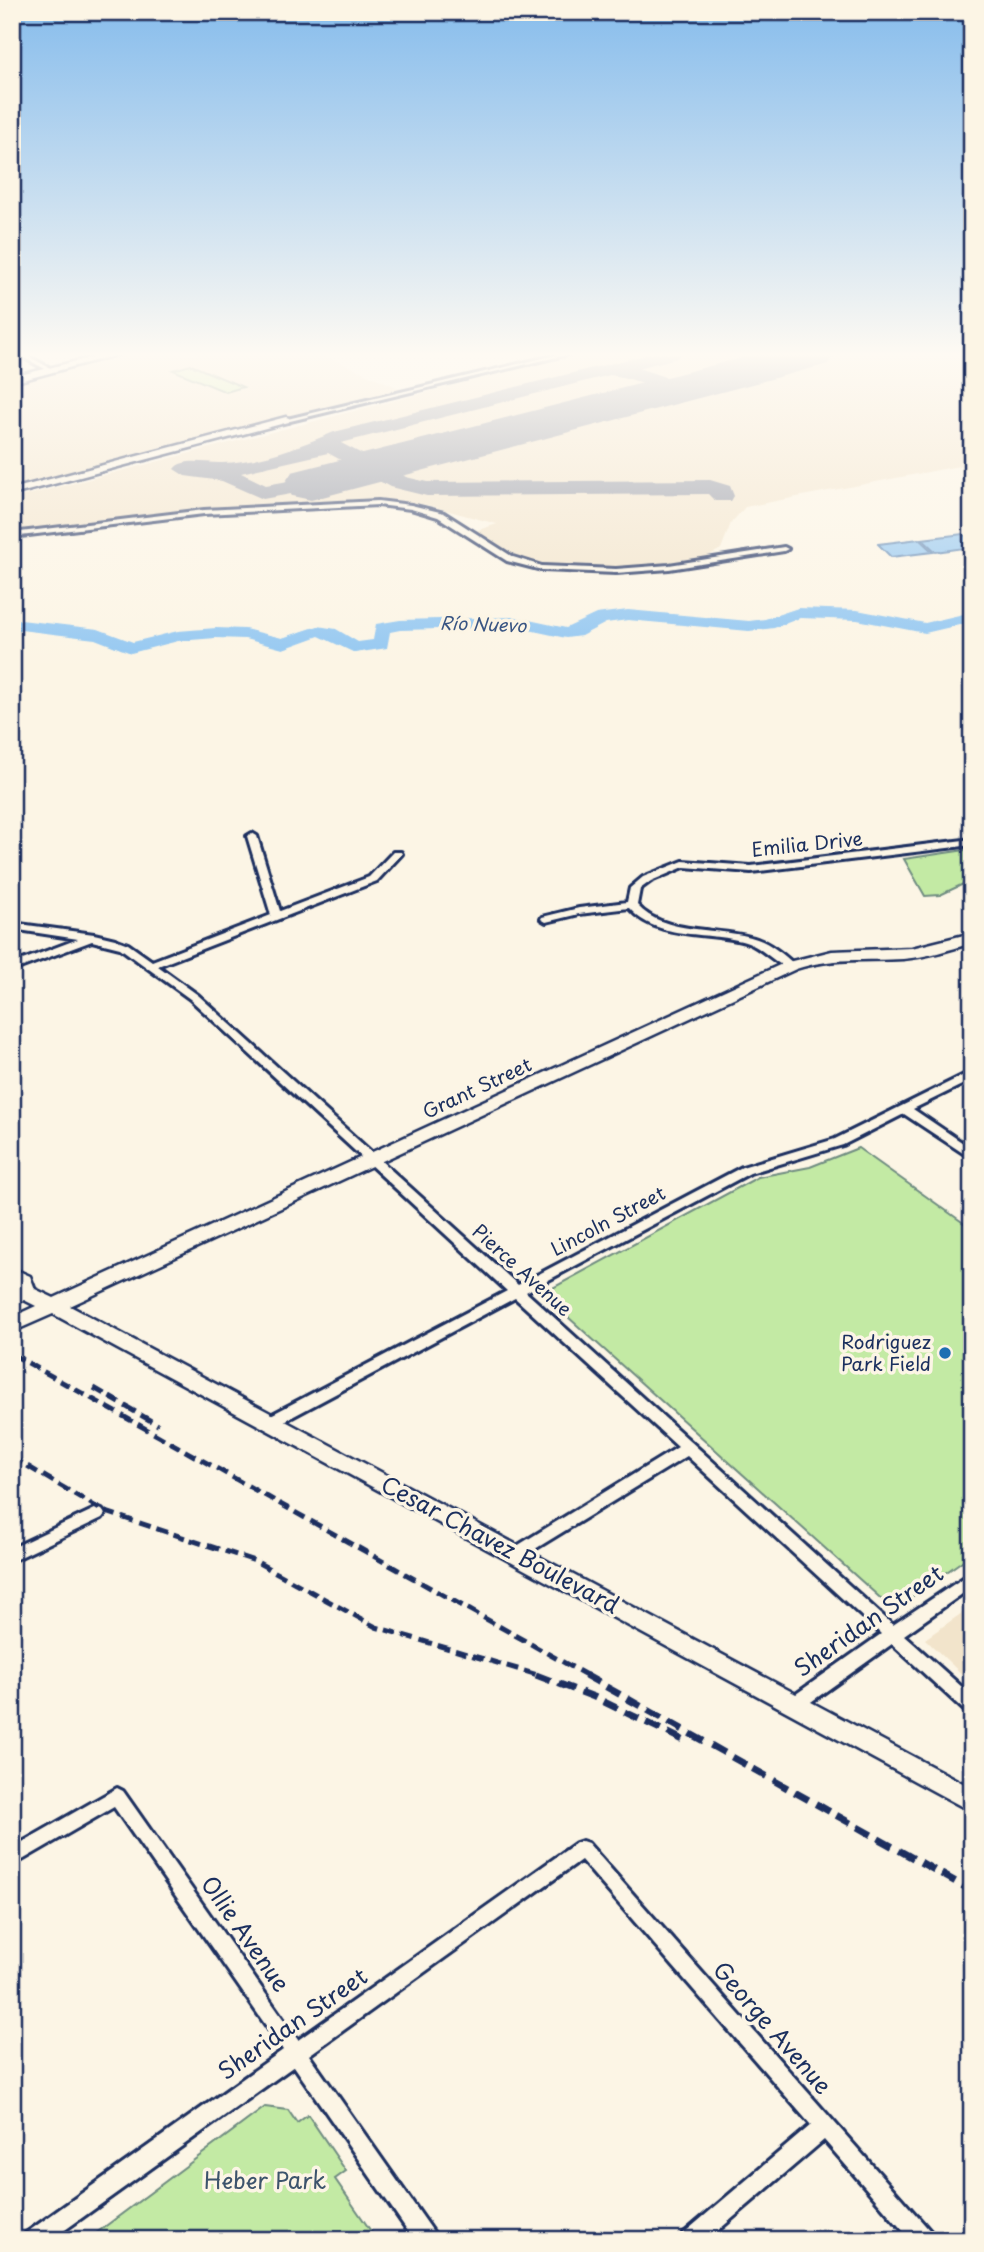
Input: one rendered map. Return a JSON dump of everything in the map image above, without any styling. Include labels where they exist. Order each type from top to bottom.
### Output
[{"type":"street","points":[[12,492],[139,459]]},
{"type":"street","points":[[12,535],[204,512],[378,503],[411,507],[441,515],[510,559],[542,568],[616,571],[669,567],[784,549]]},
{"type":"street","points":[[252,836],[277,917]]},
{"type":"street","name":"Emilia Drive","points":[[632,905],[635,888],[647,879],[683,864],[751,869],[783,867],[972,842]]},
{"type":"street","points":[[151,965],[373,879],[397,854]]},
{"type":"street","points":[[546,919],[579,911],[632,905],[635,912],[651,921],[750,940],[767,947],[790,966]]},
{"type":"street","name":"Pierce Avenue","points":[[12,926],[95,936],[124,946],[194,997],[972,1707]]},
{"type":"street","points":[[12,968],[95,936]]},
{"type":"street","name":"Grant Street","points":[[12,1325],[790,966],[829,955],[903,954],[940,948],[972,938]]},
{"type":"street","name":"Lincoln Street","points":[[272,1421],[746,1170],[823,1149],[972,1075]]},
{"type":"street","points":[[906,1110],[972,1155]]},
{"type":"street","name":"Cesar Chavez Boulevard","points":[[12,1275],[23,1281],[19,1295],[54,1306],[272,1421],[972,1801]]},
{"type":"street","points":[[517,1553],[688,1448]]},
{"type":"street","points":[[12,1555],[97,1514]]},
{"type":"street","name":"Sheridan Street","points":[[795,1704],[972,1578]]},
{"type":"street","points":[[12,1858],[117,1797]]},
{"type":"street","name":"Ollie Avenue","points":[[117,1797],[298,2051],[427,2240]]},
{"type":"street","name":"Sheridan Street","points":[[33,2240],[582,1849]]},
{"type":"street","name":"George Avenue","points":[[582,1849],[925,2240]]},
{"type":"street","points":[[691,2240],[826,2126]]},
{"type":"shaded area","points":[[12,459],[138,459],[12,492]]},
{"type":"shaded area","points":[[167,459],[969,459],[959,466],[745,507],[731,523],[721,549],[701,560],[647,567],[601,569],[529,563],[513,557],[475,531],[497,524],[427,505],[383,500],[199,510],[12,533],[12,499]]},
{"type":"shaded area","points":[[972,1606],[972,1684],[925,1639]]},
{"type":"green space","points":[[972,849],[972,880],[940,895],[925,896],[904,859]]},
{"type":"green space","points":[[858,1148],[972,1229],[972,1554],[899,1606],[887,1604],[548,1299],[547,1291],[758,1177],[810,1167]]},
{"type":"green space","name":"Heber Park","points":[[265,2107],[288,2110],[297,2123],[308,2115],[346,2171],[335,2179],[377,2240],[87,2240]]},
{"type":"water","points":[[963,534],[972,541],[972,547],[936,552],[922,539]]},
{"type":"water","points":[[919,539],[933,552],[891,557],[878,544]]},
{"type":"waterway","name":"Río Nuevo","points":[[12,624],[98,634],[131,648],[178,636],[216,633],[245,634],[283,644],[318,631],[330,633],[355,648],[381,644],[382,628],[400,625],[515,622],[566,633],[575,632],[602,618],[628,615],[749,626],[768,624],[798,613],[857,615],[925,628],[972,617]]},
{"type":"taxiway","points":[[185,469],[225,470],[274,459]]},
{"type":"taxiway","points":[[356,459],[398,482],[427,489],[710,487],[722,491],[723,496]]},
{"type":"taxiway","points":[[208,470],[230,476],[263,492],[311,484]]},
{"type":"runway","points":[[311,484],[407,459]]},
{"type":"railway","points":[[12,1354],[588,1676]]},
{"type":"railway","points":[[94,1388],[158,1425]]},
{"type":"railway","points":[[12,1457],[103,1511],[255,1561],[376,1627],[541,1676]]},
{"type":"railway","points":[[536,1675],[594,1697],[685,1741]]},
{"type":"railway","points":[[585,1675],[972,1891]]},
{"type":"place","name":"Rodriguez Park Field","points":[[945,1353]]}]
